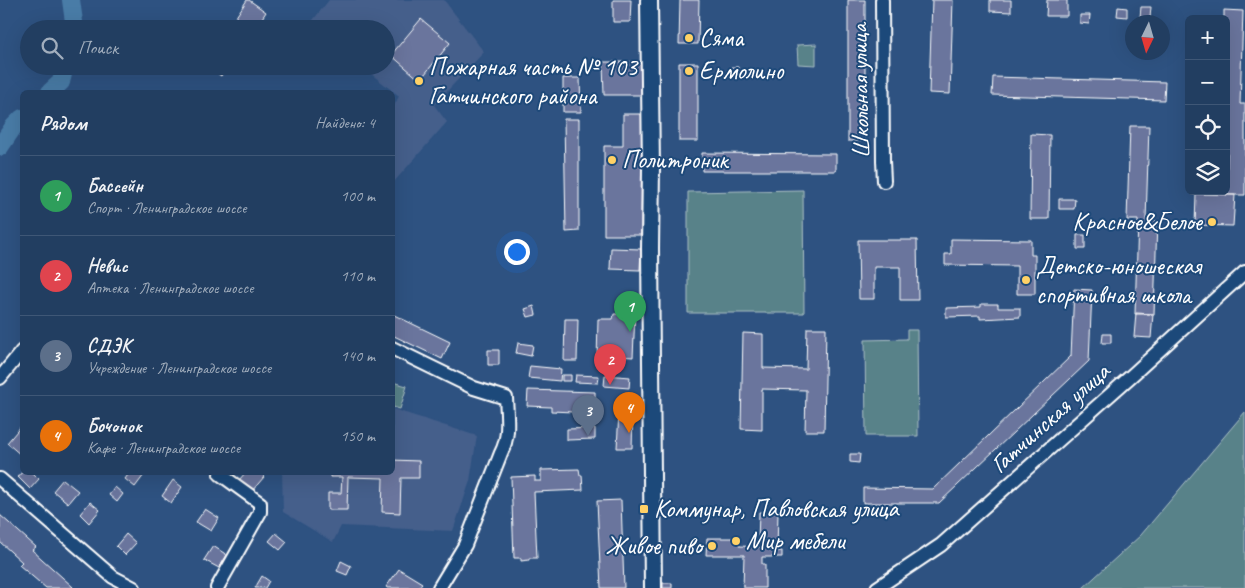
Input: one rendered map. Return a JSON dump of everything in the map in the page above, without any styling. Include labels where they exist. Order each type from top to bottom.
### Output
[{"type":"main road","points":[[649,0],[653,588]]},
{"type":"street","name":"Школьная улица","points":[[882,0],[884,181]]},
{"type":"street","name":"Гатчинская улица","points":[[877,588],[942,545],[1245,272]]},
{"type":"street","points":[[395,349],[474,388],[506,398],[508,427],[505,446],[465,545],[439,588]]},
{"type":"street","points":[[0,378],[20,353]]},
{"type":"street","points":[[218,588],[260,512],[260,503],[221,475]]},
{"type":"street","points":[[0,480],[113,577],[134,588]]},
{"type":"shaded area","name":"Пожарная часть № 103 Гатчинского района","points":[[329,0],[444,0],[484,52],[434,105],[447,122],[395,181],[395,104],[399,96],[395,93],[395,90],[391,90],[372,75],[395,75],[395,20],[313,20]]},
{"type":"shaded area","points":[[395,410],[477,436],[470,481],[453,531],[341,526],[333,542],[283,512],[282,475],[395,475]]},
{"type":"green space","points":[[816,44],[816,65],[798,64],[797,45]]},
{"type":"green space","points":[[803,190],[804,313],[688,313],[688,192]]},
{"type":"green space","points":[[907,330],[917,330],[918,436],[866,436],[865,340],[907,339]]},
{"type":"green space","points":[[395,383],[407,386],[400,409],[395,408]]},
{"type":"green space","points":[[1245,412],[1245,588],[1083,588],[1141,535]]},
{"type":"building","points":[[247,0],[266,12],[261,20],[234,20]]},
{"type":"building","points":[[613,0],[631,0],[630,22],[613,22]]},
{"type":"building","points":[[680,0],[699,0],[698,44],[679,44]]},
{"type":"building","points":[[848,0],[865,0],[865,141],[848,141]]},
{"type":"building","points":[[932,0],[953,0],[950,94],[929,93]]},
{"type":"building","points":[[990,0],[1011,0],[1011,12],[990,11]]},
{"type":"building","points":[[1047,0],[1067,0],[1067,16],[1046,16]]},
{"type":"building","points":[[1118,7],[1127,8],[1127,15],[1125,17],[1117,16]]},
{"type":"building","points":[[1141,7],[1151,7],[1150,15],[1140,15]]},
{"type":"building","points":[[1224,10],[1243,11],[1240,104],[1245,104],[1245,195],[1230,195],[1230,15],[1224,15]]},
{"type":"building","points":[[1080,15],[1090,15],[1089,24],[1080,23]]},
{"type":"building","points":[[421,19],[450,43],[420,80],[395,58],[395,50]]},
{"type":"building","points":[[603,62],[644,62],[644,95],[604,95]]},
{"type":"building","points":[[679,63],[698,63],[698,141],[679,141]]},
{"type":"building","points":[[731,67],[738,67],[738,74],[731,74]]},
{"type":"building","points":[[993,77],[1165,82],[1164,100],[992,95]]},
{"type":"building","points":[[563,78],[580,78],[581,112],[563,112]]},
{"type":"building","points":[[623,114],[642,114],[641,235],[604,235],[604,146],[623,146]]},
{"type":"building","points":[[564,119],[579,119],[579,231],[566,232]]},
{"type":"building","points":[[1130,126],[1149,126],[1146,221],[1157,221],[1154,314],[1135,314],[1138,220],[1127,220]]},
{"type":"building","points":[[1031,134],[1050,135],[1049,219],[1030,219]]},
{"type":"building","points":[[702,153],[836,154],[836,171],[702,171]]},
{"type":"building","points":[[1196,195],[1235,195],[1233,226],[1195,225]]},
{"type":"building","points":[[1059,199],[1075,199],[1074,209],[1059,209]]},
{"type":"building","points":[[1077,235],[1085,235],[1085,249],[1077,249]]},
{"type":"building","name":"Детско-юношеская спортивная школа","points":[[951,239],[1031,240],[1031,255],[1035,255],[1035,294],[1017,294],[1017,266],[945,265],[945,254],[951,254]]},
{"type":"building","points":[[858,240],[917,240],[918,300],[900,300],[900,267],[874,267],[874,299],[859,299]]},
{"type":"building","points":[[611,248],[641,249],[640,270],[610,269]]},
{"type":"building","points":[[1074,289],[1092,290],[1089,361],[939,503],[863,503],[863,488],[933,489],[1071,356]]},
{"type":"building","points":[[981,304],[998,304],[998,308],[1020,308],[1020,317],[980,319],[980,316],[946,317],[946,308],[981,307]]},
{"type":"building","points":[[534,306],[536,315],[528,317],[525,309]]},
{"type":"building","points":[[1136,313],[1153,314],[1151,338],[1134,337]]},
{"type":"building","points":[[614,314],[635,314],[633,357],[618,356],[618,361],[597,361],[598,319],[613,319]]},
{"type":"building","points":[[395,315],[450,342],[442,359],[395,336]]},
{"type":"building","points":[[565,319],[578,319],[577,361],[564,361]]},
{"type":"building","points":[[807,328],[826,328],[824,431],[805,431],[806,390],[762,389],[762,430],[741,429],[743,333],[763,334],[763,368],[806,369]]},
{"type":"building","points":[[1103,334],[1111,334],[1111,343],[1102,343]]},
{"type":"building","points":[[518,343],[533,345],[531,356],[516,353]]},
{"type":"building","points":[[488,350],[499,350],[499,365],[488,365]]},
{"type":"building","points":[[530,366],[561,369],[560,381],[528,378]]},
{"type":"building","points":[[562,375],[571,375],[571,381],[562,381]]},
{"type":"building","points":[[576,375],[599,376],[598,383],[575,382]]},
{"type":"building","points":[[605,375],[630,377],[629,388],[604,386]]},
{"type":"building","points":[[528,390],[595,392],[595,413],[551,411],[551,407],[527,406]]},
{"type":"building","points":[[619,412],[633,413],[632,448],[617,448]]},
{"type":"building","points":[[585,415],[594,416],[593,423],[584,422]]},
{"type":"building","points":[[20,427],[20,454],[7,443]]},
{"type":"building","points":[[595,428],[595,439],[567,440],[567,429]]},
{"type":"building","points":[[850,454],[860,454],[859,463],[850,462]]},
{"type":"building","points":[[395,460],[419,461],[419,478],[401,478],[400,513],[382,512],[383,478],[348,477],[347,510],[328,510],[328,493],[341,493],[342,477],[330,477],[330,475],[395,475]]},
{"type":"building","points":[[579,469],[580,475],[582,475],[583,490],[534,492],[537,558],[521,561],[521,558],[514,558],[511,477],[535,476],[535,481],[541,481],[541,470]]},
{"type":"building","points":[[20,474],[35,475],[39,479],[30,489],[18,477]]},
{"type":"building","points":[[128,475],[144,475],[135,487],[125,479]]},
{"type":"building","points":[[243,475],[262,475],[264,477],[252,491],[239,480]]},
{"type":"building","points":[[63,479],[78,491],[68,503],[53,491]]},
{"type":"building","points":[[173,480],[182,487],[171,503],[162,496]]},
{"type":"building","points":[[115,487],[123,494],[117,502],[109,495]]},
{"type":"building","points":[[621,500],[624,588],[601,588],[597,501]]},
{"type":"building","points":[[90,502],[100,510],[89,523],[80,514]]},
{"type":"building","points":[[205,509],[219,518],[211,531],[196,522]]},
{"type":"building","points":[[759,512],[778,512],[777,551],[782,551],[782,557],[762,557],[762,564],[765,564],[765,588],[743,588],[744,555],[706,555],[707,538],[739,538],[739,546],[761,547],[761,542],[758,542]]},
{"type":"building","points":[[0,515],[36,547],[32,550],[72,588],[46,588],[19,565],[22,562],[0,542]]},
{"type":"building","points":[[276,533],[287,542],[280,550],[269,541]]},
{"type":"building","points":[[126,534],[136,543],[125,555],[116,546]]},
{"type":"building","points":[[213,546],[227,555],[219,568],[204,560]]},
{"type":"building","points":[[341,561],[351,566],[347,575],[337,571]]},
{"type":"building","points":[[399,569],[422,583],[418,588],[386,587]]},
{"type":"building","points":[[262,576],[269,581],[265,588],[255,588]]},
{"type":"building","points":[[663,583],[672,583],[672,588],[663,588]]},
{"type":"waterway","points":[[71,0],[74,20]]},
{"type":"waterway","points":[[52,90],[61,82],[63,75]]},
{"type":"waterway","points":[[0,147],[20,120]]},
{"type":"place","name":"Сяма","points":[[689,38]]},
{"type":"place","name":"Ермолино","points":[[689,71]]},
{"type":"place","name":"Пожарная часть № 103 Гатчинского района","points":[[419,81]]},
{"type":"place","name":"Политроник","points":[[612,160]]},
{"type":"place","name":"Красное&Белое","points":[[1212,222]]},
{"type":"place","name":"Детско-юношеская спортивная школа","points":[[1026,280]]},
{"type":"place","name":"Бассейн","points":[[630,332]]},
{"type":"place","name":"Невис","points":[[610,385]]},
{"type":"place","name":"Бочонок","points":[[629,433]]},
{"type":"place","name":"СДЭК","points":[[588,436]]},
{"type":"place","name":"Коммунар, Павловская улица","points":[[644,509]]},
{"type":"place","name":"Мир мебели","points":[[736,541]]},
{"type":"place","name":"Живое пиво","points":[[712,546]]}]
